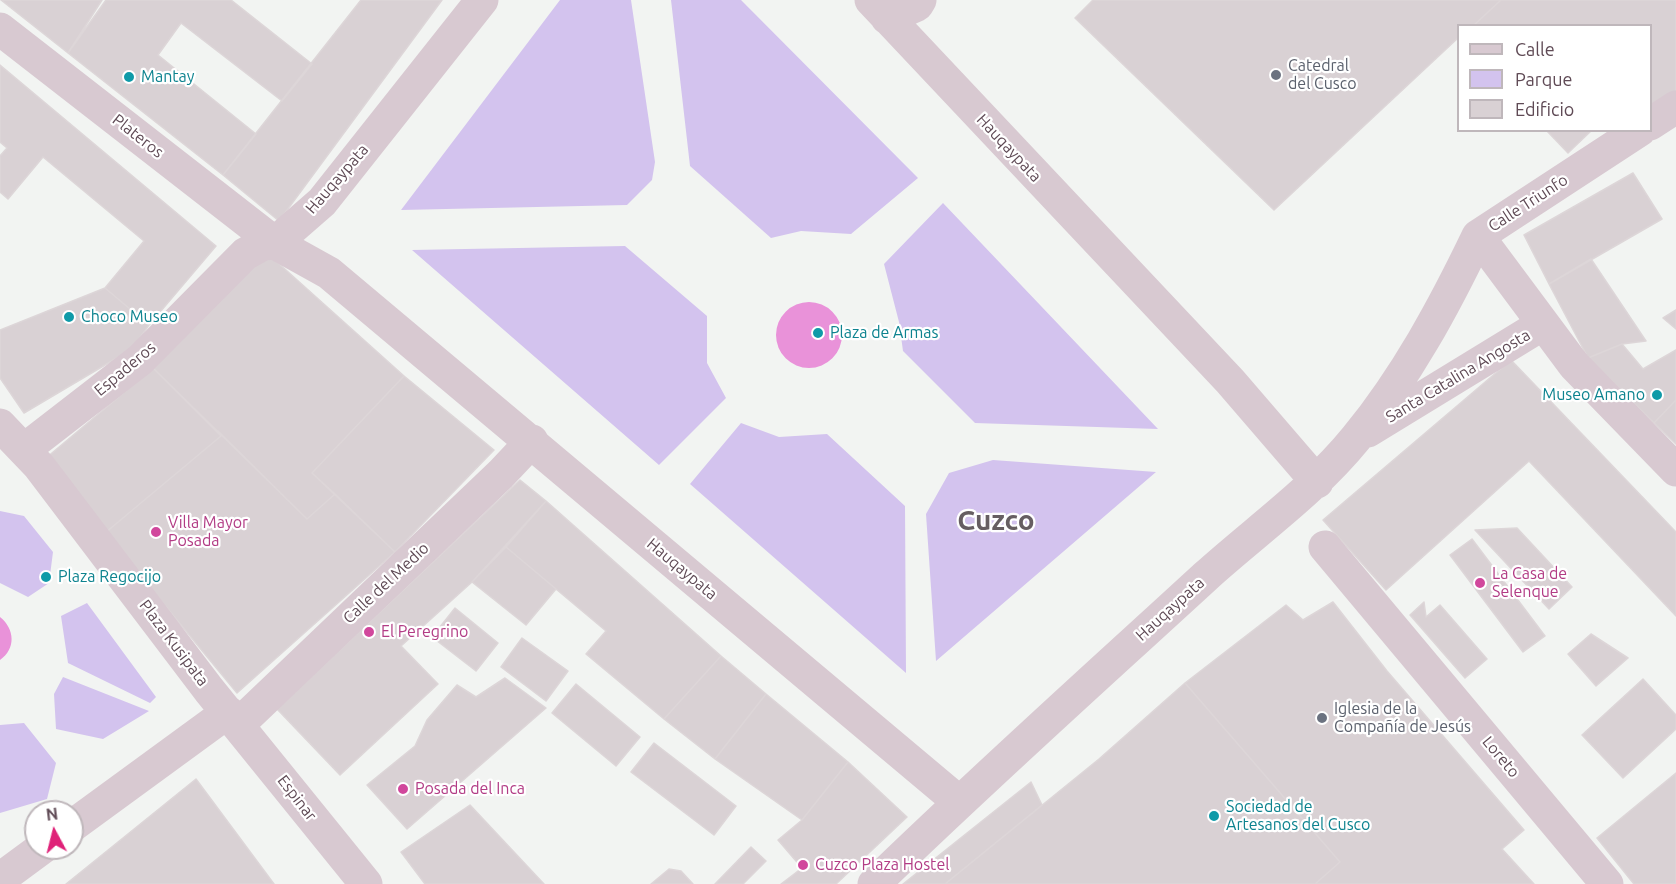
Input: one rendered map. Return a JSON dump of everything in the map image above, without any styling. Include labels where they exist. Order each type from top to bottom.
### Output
[{"type":"street","name":"Hauqaypata","points":[[482,0],[322,202],[275,243],[329,273],[532,441],[959,802],[1258,529],[1317,482],[1357,437]]},
{"type":"street","points":[[879,9],[917,5],[920,0]]},
{"type":"street","name":"Hauqaypata","points":[[879,9],[1230,381],[1317,482]]},
{"type":"street","name":"Plateros","points":[[0,29],[275,243]]},
{"type":"street","points":[[1652,123],[1676,107]]},
{"type":"street","name":"Calle Triunfo","points":[[1543,324],[1478,236],[1637,132]]},
{"type":"street","points":[[1357,437],[1427,335],[1478,236]]},
{"type":"street","name":"Espaderos","points":[[26,449],[140,360],[245,254],[263,244],[275,243]]},
{"type":"street","name":"Santa Catalina Angosta","points":[[1357,437],[1543,324],[1574,365],[1676,470]]},
{"type":"street","name":"Plaza Kusipata","points":[[0,425],[26,449],[233,718]]},
{"type":"street","name":"Calle del Medio","points":[[233,718],[501,474],[532,441]]},
{"type":"street","name":"Loreto","points":[[1325,547],[1607,884]]},
{"type":"street","points":[[84,818],[233,718]]},
{"type":"street","name":"Espinar","points":[[233,718],[366,884]]},
{"type":"street","points":[[874,884],[959,802]]},
{"type":"street","points":[[0,879],[26,860]]},
{"type":"green space","points":[[560,0],[631,0],[655,162],[652,180],[627,205],[401,210]]},
{"type":"green space","points":[[671,0],[741,0],[918,178],[851,234],[801,231],[771,238],[690,166]]},
{"type":"green space","points":[[943,203],[1158,429],[975,423],[903,351],[899,322],[884,264]]},
{"type":"green space","points":[[625,246],[707,316],[707,363],[726,398],[659,465],[412,250]]},
{"type":"green space","points":[[741,423],[779,437],[827,434],[905,506],[906,673],[690,484]]},
{"type":"green space","points":[[993,460],[1156,472],[936,661],[926,514],[949,473]]},
{"type":"green space","points":[[0,511],[24,516],[53,552],[49,583],[28,597],[0,583]]},
{"type":"green space","points":[[87,603],[156,697],[150,703],[68,663],[61,616]]},
{"type":"green space","points":[[63,677],[149,711],[103,739],[56,729],[54,694]]},
{"type":"green space","points":[[24,723],[56,763],[47,799],[24,800],[24,806],[0,813],[0,725]]},
{"type":"shaded area","points":[[803,302],[815,302],[827,307],[837,317],[842,335],[840,348],[827,363],[815,368],[803,368],[791,363],[781,353],[776,341],[776,329],[781,317],[791,307]]},
{"type":"shaded area","points":[[0,617],[9,627],[12,639],[9,650],[0,660]]},
{"type":"building","points":[[1,0],[102,0],[68,53]]},
{"type":"building","points":[[106,0],[231,0],[312,64],[282,101],[181,23],[158,55],[256,134],[223,175],[68,53]]},
{"type":"building","points":[[361,0],[442,0],[279,221],[223,175]]},
{"type":"building","name":"Catedral del Cusco","points":[[1093,0],[1501,0],[1475,24],[1457,24],[1457,39],[1274,210],[1075,18]]},
{"type":"building","points":[[1501,0],[1676,0],[1676,93],[1652,107],[1652,24],[1475,24]]},
{"type":"building","points":[[0,65],[216,246],[149,325],[105,288],[144,241],[43,157],[8,199],[0,192],[0,156],[7,148],[0,142]]},
{"type":"building","points":[[1548,132],[1590,132],[1568,153]]},
{"type":"building","points":[[1633,173],[1662,219],[1549,284],[1524,235]]},
{"type":"building","points":[[267,253],[404,376],[312,473],[335,494],[307,519],[153,368]]},
{"type":"building","points":[[1591,259],[1646,341],[1622,344],[1588,358],[1549,284]]},
{"type":"building","points":[[105,288],[149,325],[132,349],[24,413],[0,378],[0,330]]},
{"type":"building","points":[[1676,310],[1676,329],[1663,318]]},
{"type":"building","points":[[1622,344],[1643,369],[1676,350],[1676,400],[1654,423],[1588,358]]},
{"type":"building","points":[[1511,360],[1676,532],[1676,616],[1529,461],[1386,590],[1323,520]]},
{"type":"building","points":[[153,368],[221,436],[105,533],[46,458]]},
{"type":"building","points":[[404,376],[494,450],[395,552],[312,473]]},
{"type":"building","points":[[1676,400],[1676,444],[1654,423]]},
{"type":"building","points":[[218,431],[307,519],[335,494],[395,552],[237,693],[105,533],[221,436]]},
{"type":"building","points":[[520,480],[546,501],[472,582],[401,646],[438,684],[340,775],[277,709]]},
{"type":"building","points":[[546,501],[721,656],[664,719],[586,654],[606,631],[506,547]]},
{"type":"building","points":[[1517,528],[1572,587],[1549,609],[1475,530]]},
{"type":"building","points":[[1472,539],[1545,636],[1523,652],[1450,555]]},
{"type":"building","points":[[506,547],[556,589],[526,625],[472,582]]},
{"type":"building","name":"Iglesia de la Compañía de Jesús","points":[[1333,602],[1387,671],[1524,830],[1502,849],[1534,884],[1315,884],[1340,862],[1185,683],[1286,605],[1303,620]]},
{"type":"building","points":[[1424,602],[1426,617],[1440,605],[1487,659],[1465,678],[1410,615]]},
{"type":"building","points":[[455,608],[498,643],[476,671],[432,637]]},
{"type":"building","points":[[1591,634],[1628,658],[1596,686],[1568,654]]},
{"type":"building","points":[[522,638],[568,671],[546,701],[501,667]]},
{"type":"building","points":[[721,656],[766,694],[715,759],[664,719]]},
{"type":"building","points":[[505,678],[546,708],[407,829],[367,785],[415,746],[427,720],[457,685],[476,697]]},
{"type":"building","points":[[1643,679],[1676,715],[1676,729],[1623,778],[1582,735]]},
{"type":"building","points":[[1185,683],[1340,862],[1315,884],[945,884],[1099,759]]},
{"type":"building","points":[[576,684],[640,737],[616,766],[552,713]]},
{"type":"building","points":[[766,694],[848,762],[802,820],[715,759]]},
{"type":"building","points":[[654,743],[736,806],[714,835],[631,772]]},
{"type":"building","points":[[848,762],[907,817],[836,884],[781,884],[802,868],[778,840],[802,820]]},
{"type":"building","points":[[1676,773],[1676,884],[1634,884],[1597,838]]},
{"type":"building","points":[[196,779],[274,884],[66,884]]},
{"type":"building","points":[[1031,782],[1042,805],[945,884],[903,884]]},
{"type":"building","points":[[470,805],[544,884],[425,884],[401,852]]},
{"type":"building","points":[[751,847],[766,861],[743,884],[715,884]]},
{"type":"building","points":[[669,869],[681,871],[693,884],[651,884]]},
{"type":"place","name":"Catedral del Cusco","points":[[1276,75]]},
{"type":"place","name":"Mantay","points":[[129,77]]},
{"type":"place","name":"Choco Museo","points":[[69,317]]},
{"type":"place","name":"Plaza de Armas","points":[[818,333]]},
{"type":"place","name":"Museo Amano","points":[[1657,395]]},
{"type":"place","name":"Villa Mayor Posada","points":[[156,532]]},
{"type":"place","name":"Plaza Regocijo","points":[[46,577]]},
{"type":"place","name":"La Casa de Selenque","points":[[1480,583]]},
{"type":"place","name":"El Peregrino","points":[[369,632]]},
{"type":"place","name":"Iglesia de la Compañía de Jesús","points":[[1322,718]]},
{"type":"place","name":"Posada del Inca","points":[[403,789]]},
{"type":"place","name":"Sociedad de Artesanos del Cusco","points":[[1214,816]]},
{"type":"place","name":"Cuzco Plaza Hostel","points":[[803,865]]},
{"type":"district","name":"Cuzco","points":[[996,521]]}]
